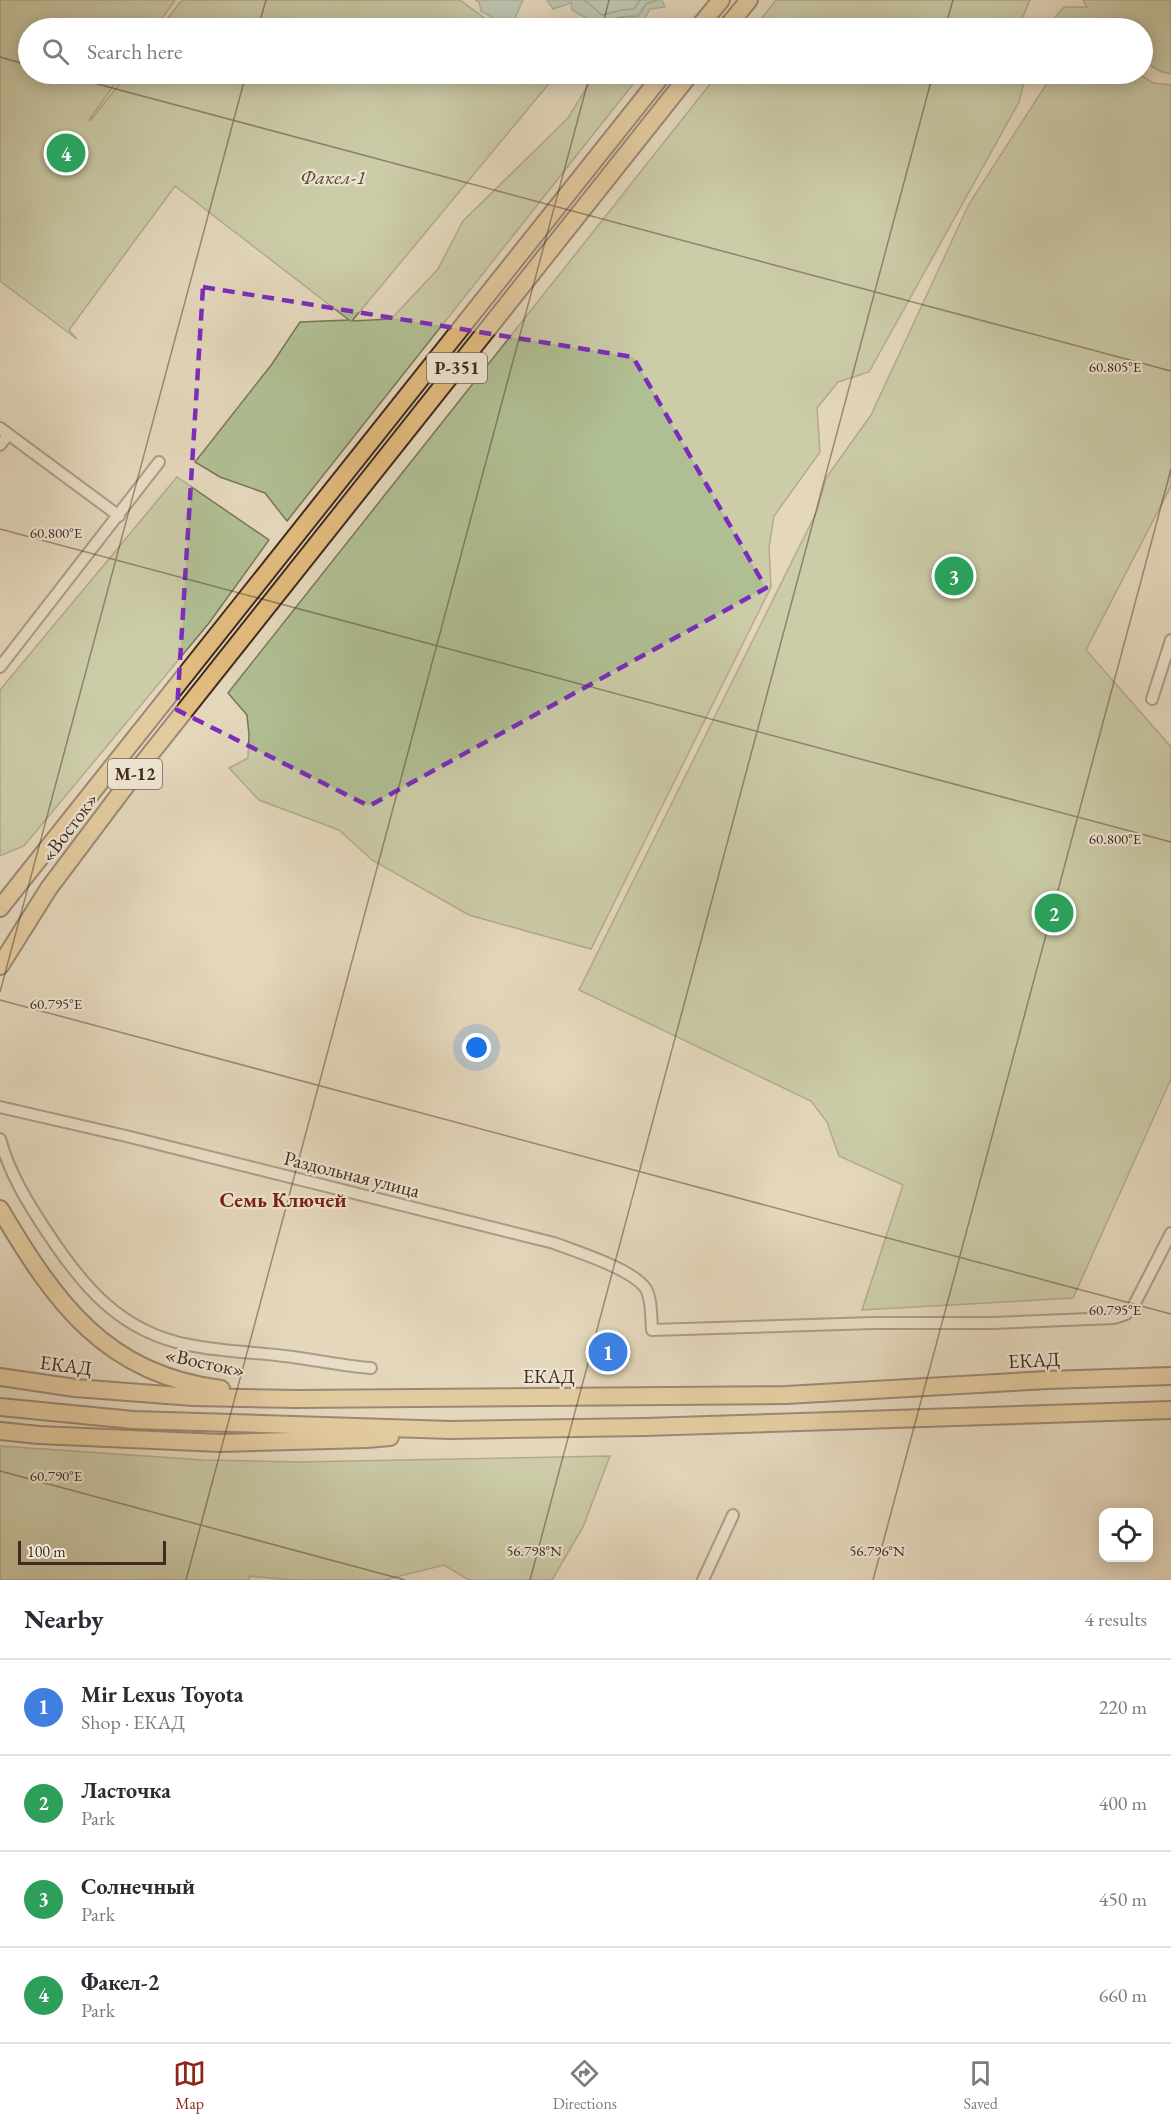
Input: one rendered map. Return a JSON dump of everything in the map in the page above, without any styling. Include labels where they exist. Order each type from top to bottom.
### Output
[{"type":"highway","points":[[706,18],[721,0]]},
{"type":"highway","points":[[734,18],[749,0]]},
{"type":"highway","name":"Р-351","points":[[206,649],[655,84]]},
{"type":"highway","name":"Р-351","points":[[223,662],[682,84]]},
{"type":"highway","name":"«Восток»","points":[[0,908],[206,649]]},
{"type":"highway","name":"«Восток»","points":[[0,966],[49,888],[223,662]]},
{"type":"highway","points":[[0,886],[8,882],[53,840]]},
{"type":"highway","points":[[0,950],[49,888]]},
{"type":"highway","name":"«Восток»","points":[[0,1209],[72,1315],[93,1335],[121,1356],[173,1380],[204,1387],[296,1399]]},
{"type":"highway","name":"ЕКАД","points":[[0,1377],[75,1388],[194,1397],[296,1399],[786,1395],[1048,1380],[1171,1376]]},
{"type":"highway","points":[[0,1407],[132,1420],[451,1430],[657,1427],[1171,1410]]},
{"type":"highway","points":[[0,1431],[39,1435],[221,1443],[367,1439],[451,1430]]},
{"type":"street","points":[[0,445],[4,431],[119,516]]},
{"type":"street","points":[[0,667],[159,462]]},
{"type":"street","points":[[1152,699],[1171,640]]},
{"type":"street","name":"Раздольная улица","points":[[0,1107],[126,1136],[554,1243],[614,1266],[639,1281],[647,1290],[652,1330],[873,1323],[993,1323],[1114,1318],[1126,1314],[1133,1307],[1171,1233]]},
{"type":"street","points":[[0,1139],[7,1164],[23,1196],[68,1264],[96,1296],[119,1316],[166,1339],[190,1345],[371,1368]]},
{"type":"street","points":[[703,1580],[733,1515]]},
{"type":"highlighted area","points":[[203,287],[633,357],[766,588],[369,806],[177,710]]},
{"type":"green space","name":"Факел-1","points":[[0,0],[175,0],[162,18],[18,18],[18,84],[115,84],[90,121],[119,84],[549,84],[352,321],[391,319],[438,269],[463,221],[568,118],[589,84],[633,84],[287,521],[265,493],[220,477],[195,462],[272,364],[300,322],[349,320],[175,186],[69,330],[77,339],[0,281]]},
{"type":"green space","points":[[182,0],[460,0],[484,18],[168,18]]},
{"type":"green space","points":[[776,0],[1030,0],[1022,18],[762,18]]},
{"type":"green space","points":[[1083,0],[1171,0],[1171,74],[1153,67],[1153,18],[1055,18],[1064,7],[1087,7]]},
{"type":"green space","points":[[1153,83],[1171,85],[1171,486],[1086,650],[1171,747],[1171,1079],[1073,1298],[862,1310],[903,1185],[839,1156],[827,1122],[811,1101],[579,990],[817,511],[826,478],[871,415],[969,204],[1047,84]]},
{"type":"green space","points":[[710,84],[1024,84],[1019,102],[869,372],[838,382],[817,408],[820,452],[774,516],[769,548],[771,587],[591,949],[469,915],[372,860],[339,830],[259,800],[229,768],[248,758],[249,735],[247,715],[228,693]]},
{"type":"green space","points":[[177,477],[269,540],[209,623],[24,846],[0,856],[0,690]]},
{"type":"green space","points":[[0,1446],[204,1460],[299,1462],[610,1456],[583,1527],[552,1580],[469,1580],[444,1565],[384,1580],[292,1580],[250,1576],[249,1580],[0,1580]]},
{"type":"water","points":[[475,0],[523,0],[515,18],[493,18],[481,11],[479,2]]},
{"type":"water","points":[[547,0],[662,0],[665,7],[650,9],[645,18],[586,18],[572,10],[571,3],[553,9]]},
{"type":"place","name":"Факел-2","points":[[66,153]]},
{"type":"place","name":"Солнечный","points":[[954,576]]},
{"type":"place","name":"Ласточка","points":[[1054,913]]},
{"type":"place","name":"Mir Lexus Toyota","points":[[608,1352]]},
{"type":"district","name":"Семь Ключей","points":[[283,1200]]}]
